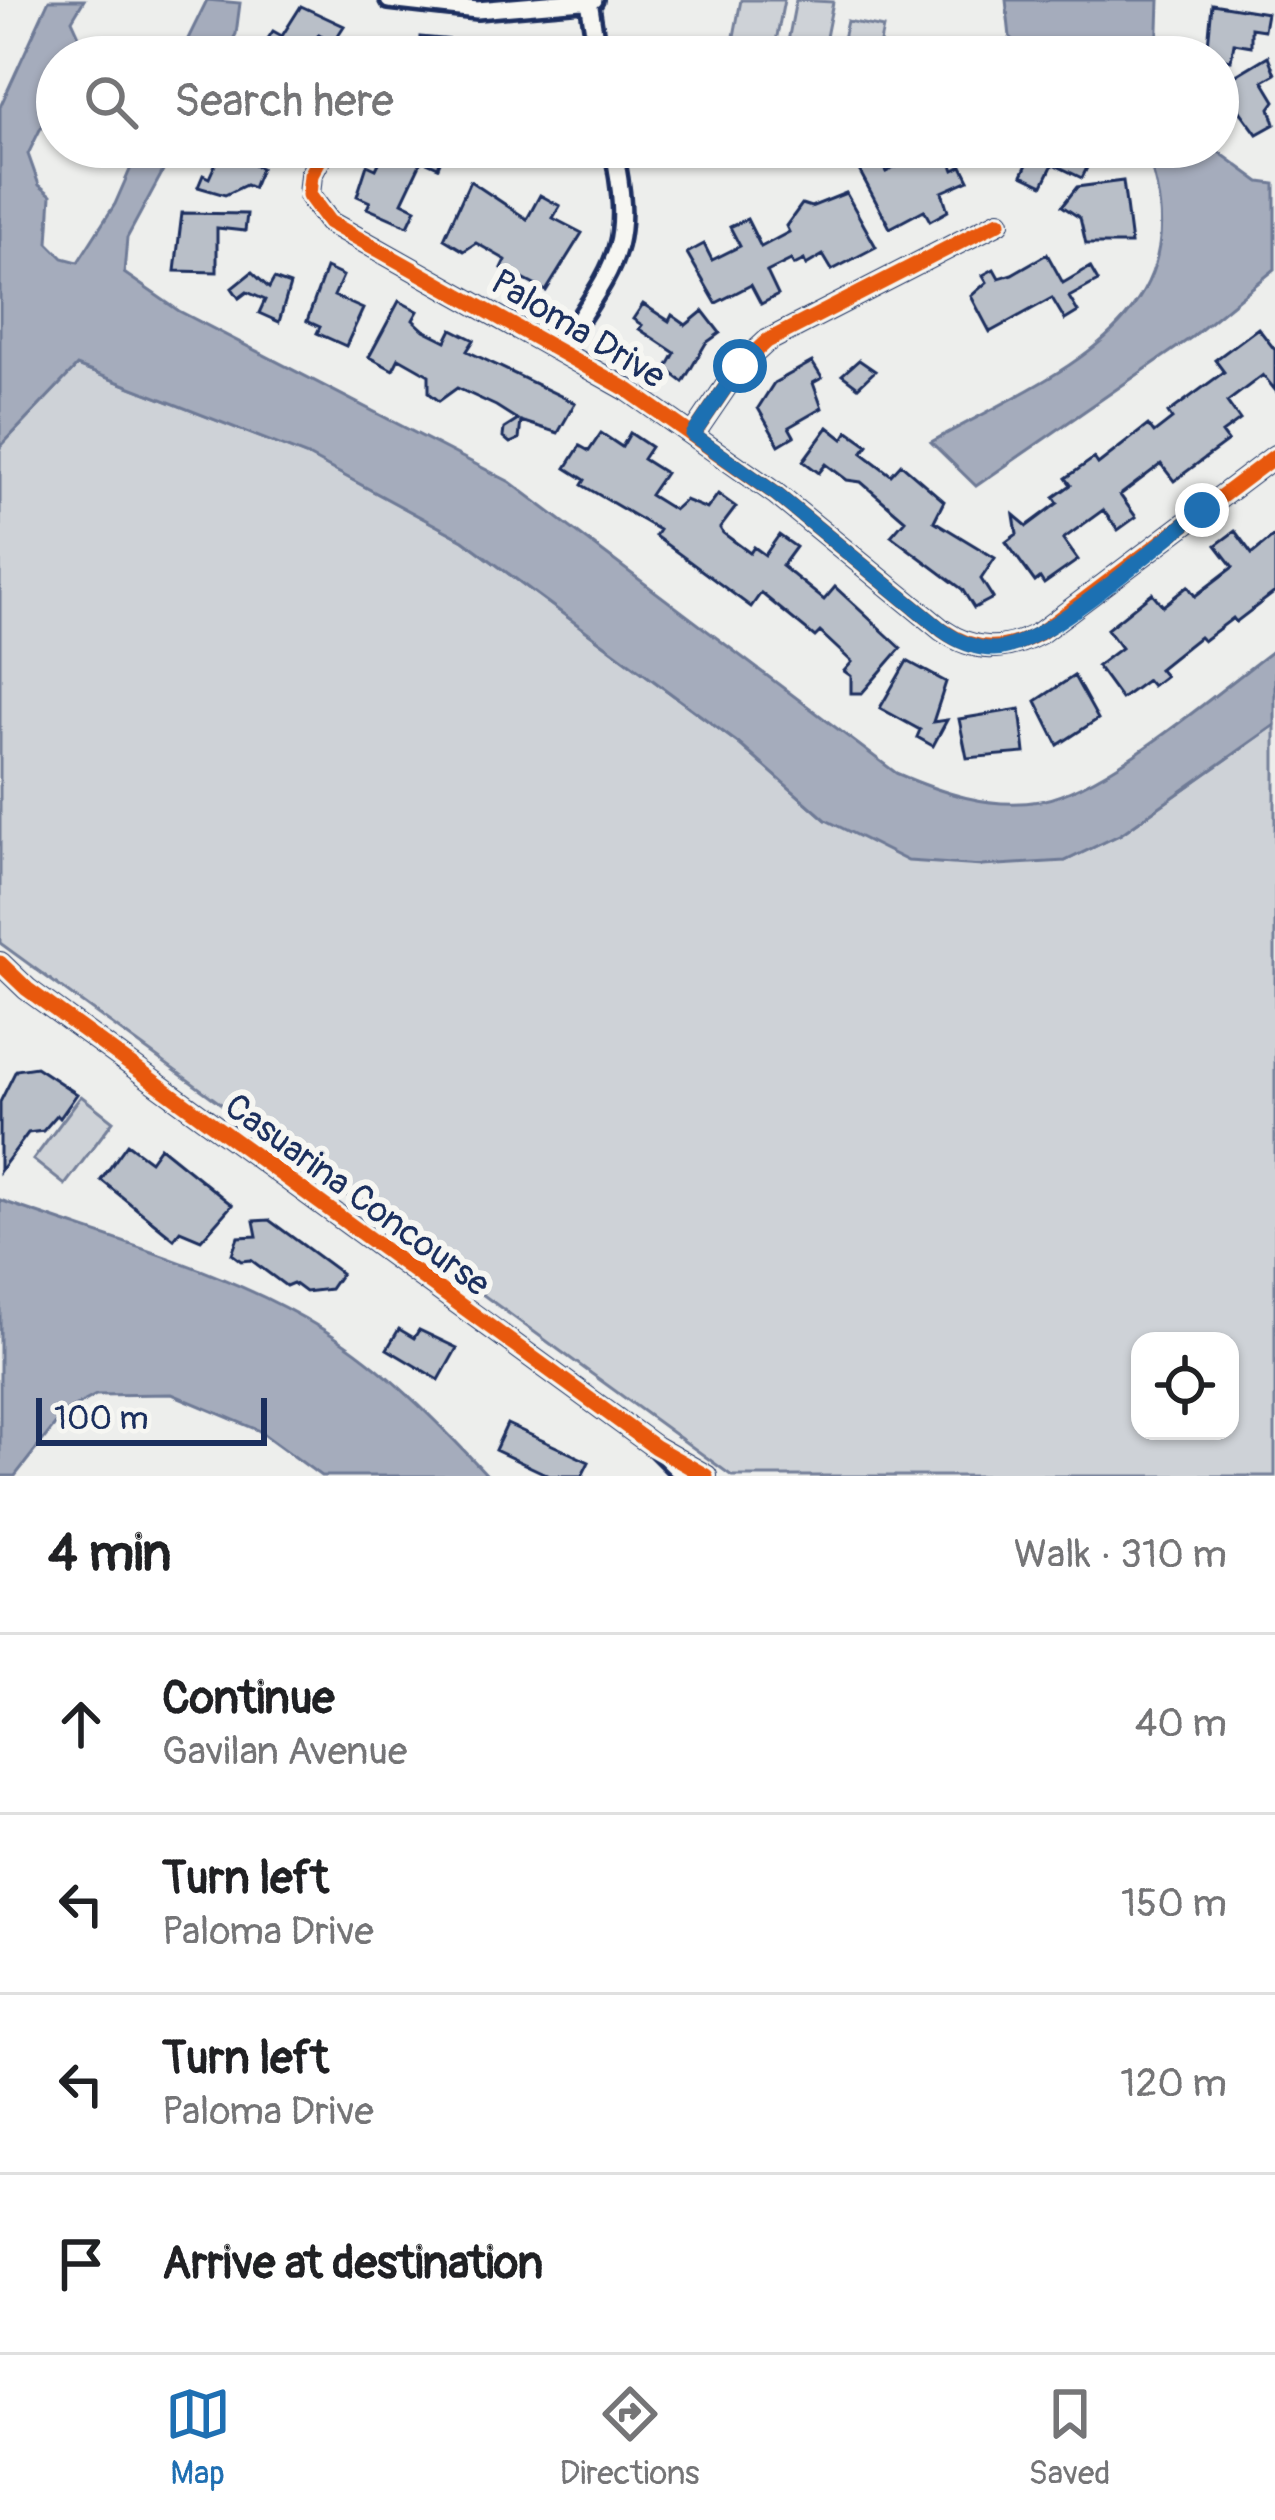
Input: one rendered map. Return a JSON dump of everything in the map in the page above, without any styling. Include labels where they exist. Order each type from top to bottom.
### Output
[{"type":"street","points":[[389,0],[477,10],[591,0],[595,36]]},
{"type":"street","name":"Paloma Drive","points":[[315,168],[313,204],[348,236],[560,349],[693,435],[795,509],[951,636],[990,650],[1040,633],[1275,456]]},
{"type":"street","points":[[560,349],[606,276],[625,231],[617,168]]},
{"type":"street","points":[[693,435],[740,366],[766,341],[999,223]]},
{"type":"street","name":"Casuarina Concourse","points":[[0,963],[27,989],[655,1447],[706,1476]]},
{"type":"street","name":"Casuarina Concourse","points":[[0,978],[27,989]]},
{"type":"street","name":"Casuarina Concourse","points":[[655,1447],[684,1476]]},
{"type":"shaded area","points":[[741,0],[784,0],[777,36],[734,36]]},
{"type":"shaded area","points":[[796,0],[833,2],[826,36],[789,36]]},
{"type":"shaded area","points":[[847,21],[883,28],[881,36],[844,36]]},
{"type":"shaded area","points":[[77,366],[309,456],[463,540],[738,743],[826,820],[1065,861],[1121,834],[1275,725],[1275,1476],[732,1476],[0,943],[0,447]]},
{"type":"shaded area","points":[[81,1096],[113,1121],[65,1185],[33,1160]]},
{"type":"water","points":[[49,0],[84,0],[72,20],[79,36],[36,36],[36,138],[28,154],[39,185],[51,195],[48,243],[63,258],[78,262],[115,204],[131,168],[165,168],[127,238],[124,273],[179,311],[510,482],[896,773],[984,801],[1040,801],[1097,778],[1129,758],[1275,649],[1275,725],[1121,834],[1065,861],[982,866],[908,861],[826,820],[738,743],[463,540],[308,456],[77,366],[0,447],[0,107]]},
{"type":"water","points":[[207,0],[240,3],[235,36],[189,36]]},
{"type":"water","points":[[1006,0],[1159,0],[1158,36],[1010,36]]},
{"type":"water","points":[[1239,167],[1260,182],[1275,184],[1275,269],[1192,337],[976,486],[931,442],[1025,392],[1109,334],[1139,298],[1157,257],[1160,207],[1150,168]]},
{"type":"water","points":[[0,1200],[166,1257],[286,1308],[347,1345],[390,1379],[488,1476],[321,1476],[258,1430],[172,1394],[96,1395],[65,1412],[15,1476],[0,1476]]},
{"type":"building","points":[[1212,4],[1267,13],[1264,30],[1251,28],[1251,46],[1239,44],[1239,36],[1209,36]]},
{"type":"building","points":[[301,6],[344,26],[338,36],[282,36]]},
{"type":"building","points":[[1268,56],[1275,74],[1263,81],[1275,101],[1270,108],[1275,124],[1257,134],[1239,110],[1239,73]]},
{"type":"building","points":[[214,168],[261,168],[253,188],[246,185],[225,195],[198,187],[203,175],[209,178]]},
{"type":"building","points":[[366,168],[418,168],[402,202],[416,209],[408,226],[367,208],[370,202],[357,196]]},
{"type":"building","points":[[858,168],[884,168],[886,172],[963,168],[969,180],[942,192],[948,211],[930,221],[924,210],[890,228]]},
{"type":"building","points":[[1025,168],[1051,168],[1043,185],[1022,175]]},
{"type":"building","points":[[1061,168],[1087,168],[1082,178]]},
{"type":"building","points":[[470,181],[527,219],[540,195],[560,206],[553,218],[582,233],[546,291],[502,268],[506,260],[476,243],[464,251],[444,239]]},
{"type":"building","points":[[1123,181],[1131,244],[1086,244],[1080,218],[1062,206],[1077,187]]},
{"type":"building","points":[[846,193],[876,247],[832,270],[823,255],[806,265],[804,260],[794,265],[791,260],[767,272],[778,295],[761,304],[751,285],[716,303],[687,253],[704,244],[712,260],[740,246],[730,227],[747,219],[761,247],[789,232],[786,226],[802,204],[811,207]]},
{"type":"building","points":[[182,213],[247,214],[245,231],[217,228],[217,272],[175,271]]},
{"type":"building","points":[[1047,254],[1063,283],[1090,267],[1098,281],[1069,297],[1078,312],[1065,320],[1052,298],[990,332],[971,296],[987,282],[983,275],[994,269],[999,278],[1012,274]]},
{"type":"building","points":[[326,268],[343,276],[334,296],[363,309],[346,346],[317,333],[320,327],[307,321]]},
{"type":"building","points":[[252,272],[269,288],[274,279],[290,285],[279,322],[259,313],[265,300],[247,292],[239,298],[232,288]]},
{"type":"building","points":[[399,301],[418,311],[413,320],[424,330],[446,341],[452,329],[474,340],[467,351],[575,403],[558,433],[521,421],[519,439],[510,443],[503,437],[504,429],[518,420],[496,406],[457,388],[439,401],[429,393],[429,375],[399,358],[393,370],[369,357]]},
{"type":"building","points":[[643,304],[669,321],[672,315],[686,325],[703,311],[720,333],[706,343],[683,382],[666,369],[675,353],[639,329],[642,325],[633,319]]},
{"type":"building","points":[[1258,328],[1275,350],[1275,390],[1263,375],[1227,402],[1240,420],[1222,433],[1228,441],[1174,481],[1161,464],[1120,495],[1136,517],[1118,530],[1103,510],[1063,539],[1078,560],[1044,584],[1040,578],[1035,582],[1006,542],[1017,534],[1014,515],[1027,526],[1058,503],[1054,497],[1071,485],[1066,478],[1094,458],[1098,464],[1148,425],[1154,433],[1172,419],[1168,413],[1224,372],[1215,360]]},
{"type":"building","points":[[859,360],[875,371],[858,387],[842,375]]},
{"type":"building","points":[[812,362],[822,378],[813,383],[822,408],[789,427],[794,436],[779,445],[758,408],[774,383]]},
{"type":"building","points":[[828,427],[843,439],[848,431],[868,445],[862,453],[891,475],[901,464],[944,501],[934,521],[995,558],[981,579],[993,598],[974,608],[962,589],[891,536],[905,520],[861,482],[847,480],[826,464],[819,473],[803,461]]},
{"type":"building","points":[[601,433],[622,447],[630,433],[651,447],[643,459],[665,473],[650,495],[674,510],[685,500],[707,509],[718,494],[736,507],[720,528],[723,533],[750,553],[754,547],[765,555],[779,535],[796,547],[782,566],[824,600],[835,587],[901,648],[862,693],[851,693],[851,676],[844,671],[852,662],[820,632],[815,637],[761,593],[751,607],[655,536],[659,530],[582,485],[585,480],[566,468],[580,446],[589,451]]},
{"type":"building","points":[[1235,531],[1252,554],[1275,535],[1275,592],[1236,622],[1233,618],[1203,641],[1199,637],[1159,669],[1165,676],[1152,686],[1147,680],[1121,699],[1097,666],[1121,648],[1107,629],[1152,593],[1163,606],[1188,586],[1195,596],[1233,567],[1216,545]]},
{"type":"building","points":[[907,661],[946,682],[933,722],[947,720],[933,746],[917,737],[920,730],[880,708]]},
{"type":"building","points":[[1074,676],[1098,719],[1058,745],[1036,701]]},
{"type":"building","points":[[1020,709],[1025,753],[967,758],[959,719]]},
{"type":"building","points":[[36,1067],[77,1094],[60,1118],[57,1115],[43,1131],[28,1133],[0,1171],[0,1102],[16,1070]]},
{"type":"building","points":[[127,1144],[150,1161],[160,1147],[232,1205],[201,1240],[180,1231],[174,1239],[101,1180]]},
{"type":"building","points":[[269,1220],[341,1273],[330,1289],[305,1292],[293,1283],[286,1286],[251,1260],[241,1261],[232,1254],[238,1237],[257,1236],[254,1221]]},
{"type":"building","points":[[399,1329],[414,1338],[419,1330],[457,1348],[439,1380],[387,1349]]},
{"type":"building","points":[[507,1424],[589,1462],[582,1476],[550,1476],[495,1450]]},
{"type":"cycle path","points":[[315,168],[309,195],[329,222],[628,390],[776,494],[942,630],[966,643],[1002,646],[1040,633],[1275,456]]},
{"type":"cycle path","points":[[693,435],[740,366],[767,341],[999,222]]},
{"type":"cycle path","points":[[0,963],[27,989],[655,1447],[706,1476]]},
{"type":"route","points":[[740,366],[693,435],[776,494],[942,630],[969,645],[1002,648],[1040,633],[1202,510]]}]
